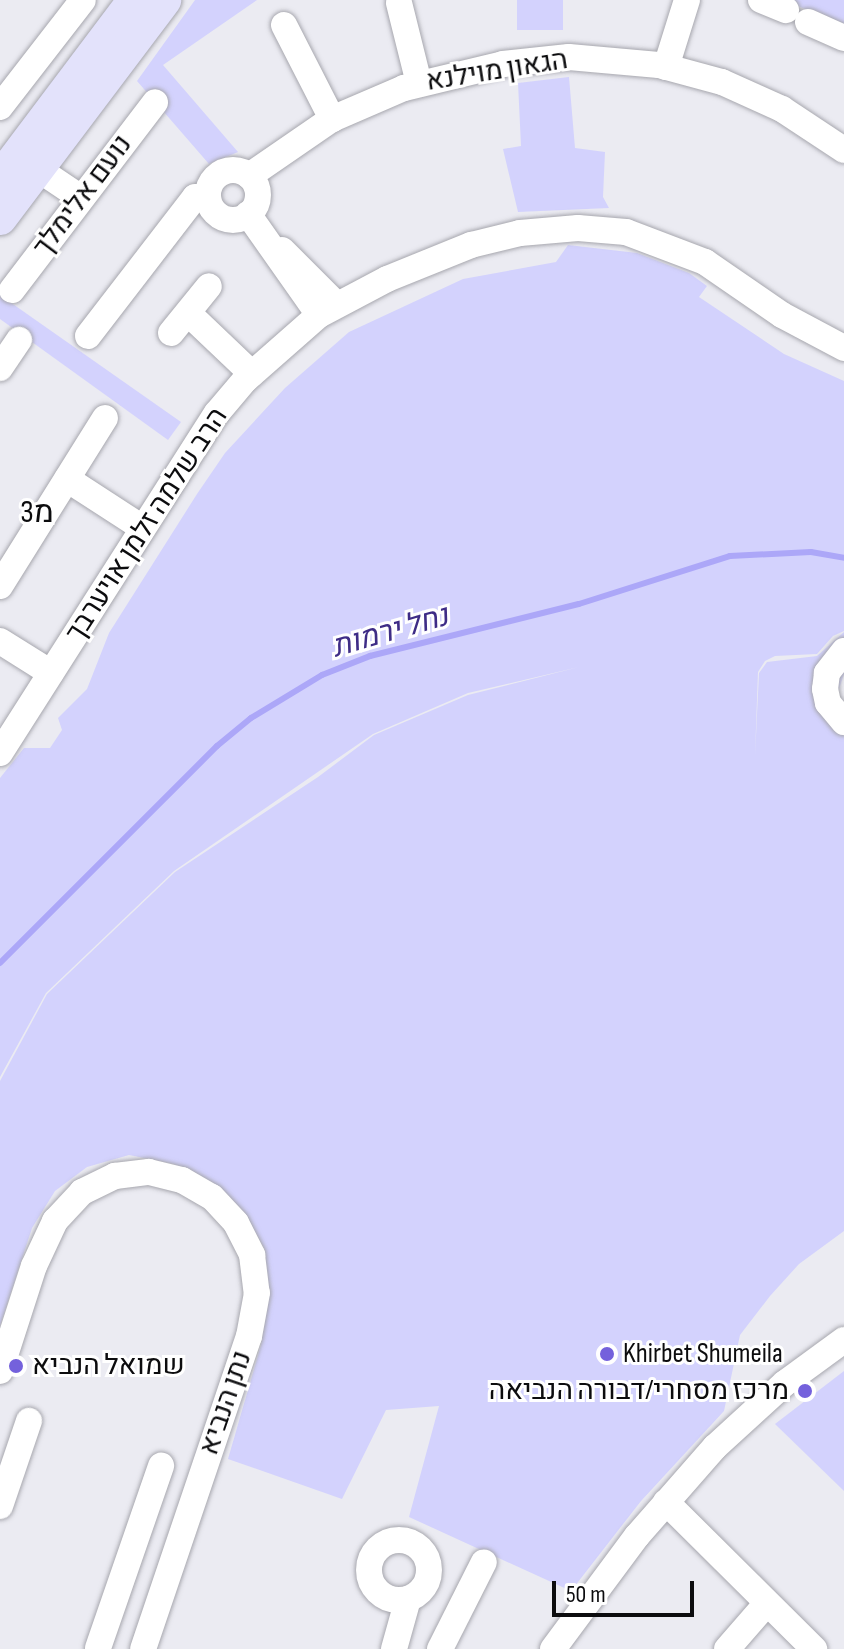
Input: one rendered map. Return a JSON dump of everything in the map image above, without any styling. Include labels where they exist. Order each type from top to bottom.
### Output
[{"type":"main road","points":[[0,179],[135,0]]},
{"type":"main road","points":[[0,218],[164,0]]},
{"type":"street","points":[[0,107],[83,0]]},
{"type":"street","points":[[666,67],[687,0]]},
{"type":"street","points":[[761,0],[844,38]]},
{"type":"street","points":[[399,3],[419,83]]},
{"type":"street","points":[[284,25],[332,119]]},
{"type":"street","name":"הגאון מוילנא","points":[[249,176],[332,119],[419,83],[540,59],[597,57],[666,67],[753,94],[843,146]]},
{"type":"street","name":"נועם אלימלך","points":[[12,290],[155,102]]},
{"type":"street","points":[[38,169],[81,198]]},
{"type":"street","points":[[236,170],[249,176],[257,195],[248,214],[222,217],[208,198],[211,184],[221,173],[236,170]]},
{"type":"street","points":[[88,336],[195,197],[208,198]]},
{"type":"street","points":[[248,214],[328,309]]},
{"type":"street","name":"הרב שלמה זלמן אויערבך","points":[[0,753],[197,440],[252,374],[328,309],[471,245],[543,230],[599,228],[678,248],[844,348]]},
{"type":"street","points":[[171,333],[209,286]]},
{"type":"street","points":[[188,313],[252,374]]},
{"type":"street","points":[[0,368],[19,340]]},
{"type":"street","points":[[0,586],[105,418]]},
{"type":"street","points":[[67,479],[141,527]]},
{"type":"street","points":[[0,641],[51,673]]},
{"type":"street","points":[[844,651],[827,673],[825,689],[828,703],[844,722]]},
{"type":"street","name":"נתן הנביא","points":[[0,1371],[34,1266],[55,1221],[82,1192],[115,1176],[149,1172],[182,1180],[212,1197],[236,1223],[252,1255],[257,1293],[249,1336],[143,1649]]},
{"type":"street","points":[[553,1649],[666,1502],[760,1404],[844,1340]]},
{"type":"street","points":[[0,1506],[29,1421]]},
{"type":"street","points":[[98,1648],[161,1466]]},
{"type":"street","points":[[666,1502],[814,1649]]},
{"type":"street","points":[[130,1556],[169,1568]]},
{"type":"street","points":[[440,1649],[484,1562]]},
{"type":"street","points":[[394,1649],[408,1599]]},
{"type":"street","points":[[727,1649],[767,1603]]},
{"type":"shaded area","points":[[195,0],[257,0],[163,65],[238,152],[209,164],[137,81]]},
{"type":"shaded area","points":[[517,0],[563,0],[563,30],[517,30]]},
{"type":"shaded area","points":[[785,0],[844,0],[844,27],[842,26]]},
{"type":"shaded area","points":[[569,77],[575,148],[605,152],[603,197],[609,208],[518,212],[503,149],[521,146],[518,83]]},
{"type":"shaded area","points":[[568,245],[637,253],[689,273],[707,286],[699,297],[784,354],[844,381],[844,631],[833,636],[817,654],[775,656],[765,661],[758,672],[755,756],[759,673],[767,662],[817,656],[844,632],[844,674],[838,692],[844,707],[844,1231],[799,1264],[740,1335],[724,1411],[641,1501],[571,1591],[409,1517],[439,1406],[386,1410],[342,1499],[228,1459],[261,1345],[269,1297],[265,1250],[244,1212],[210,1182],[174,1164],[129,1155],[87,1167],[55,1191],[32,1228],[0,1326],[0,1081],[47,994],[175,872],[318,777],[374,735],[468,695],[579,667],[468,693],[373,734],[174,871],[46,993],[0,1077],[0,778],[24,748],[50,748],[62,730],[58,718],[87,689],[109,633],[197,494],[225,453],[285,388],[349,332],[463,279],[556,262]]},
{"type":"shaded area","points":[[0,295],[181,422],[168,440],[0,319]]},
{"type":"shaded area","points":[[844,1371],[844,1491],[775,1424]]},
{"type":"waterway","name":"נחל ירמות","points":[[0,963],[217,746],[251,718],[322,675],[370,656],[579,604],[730,556],[811,552],[844,558]]},
{"type":"place","name":"Khirbet Shumeila","points":[[607,1354]]},
{"type":"place","name":"שמואל הנביא","points":[[16,1366]]},
{"type":"place","name":"מרכז מסחרי/דבורה הנביאה","points":[[805,1391]]},
{"type":"district","name":"מ3","points":[[37,513]]}]
